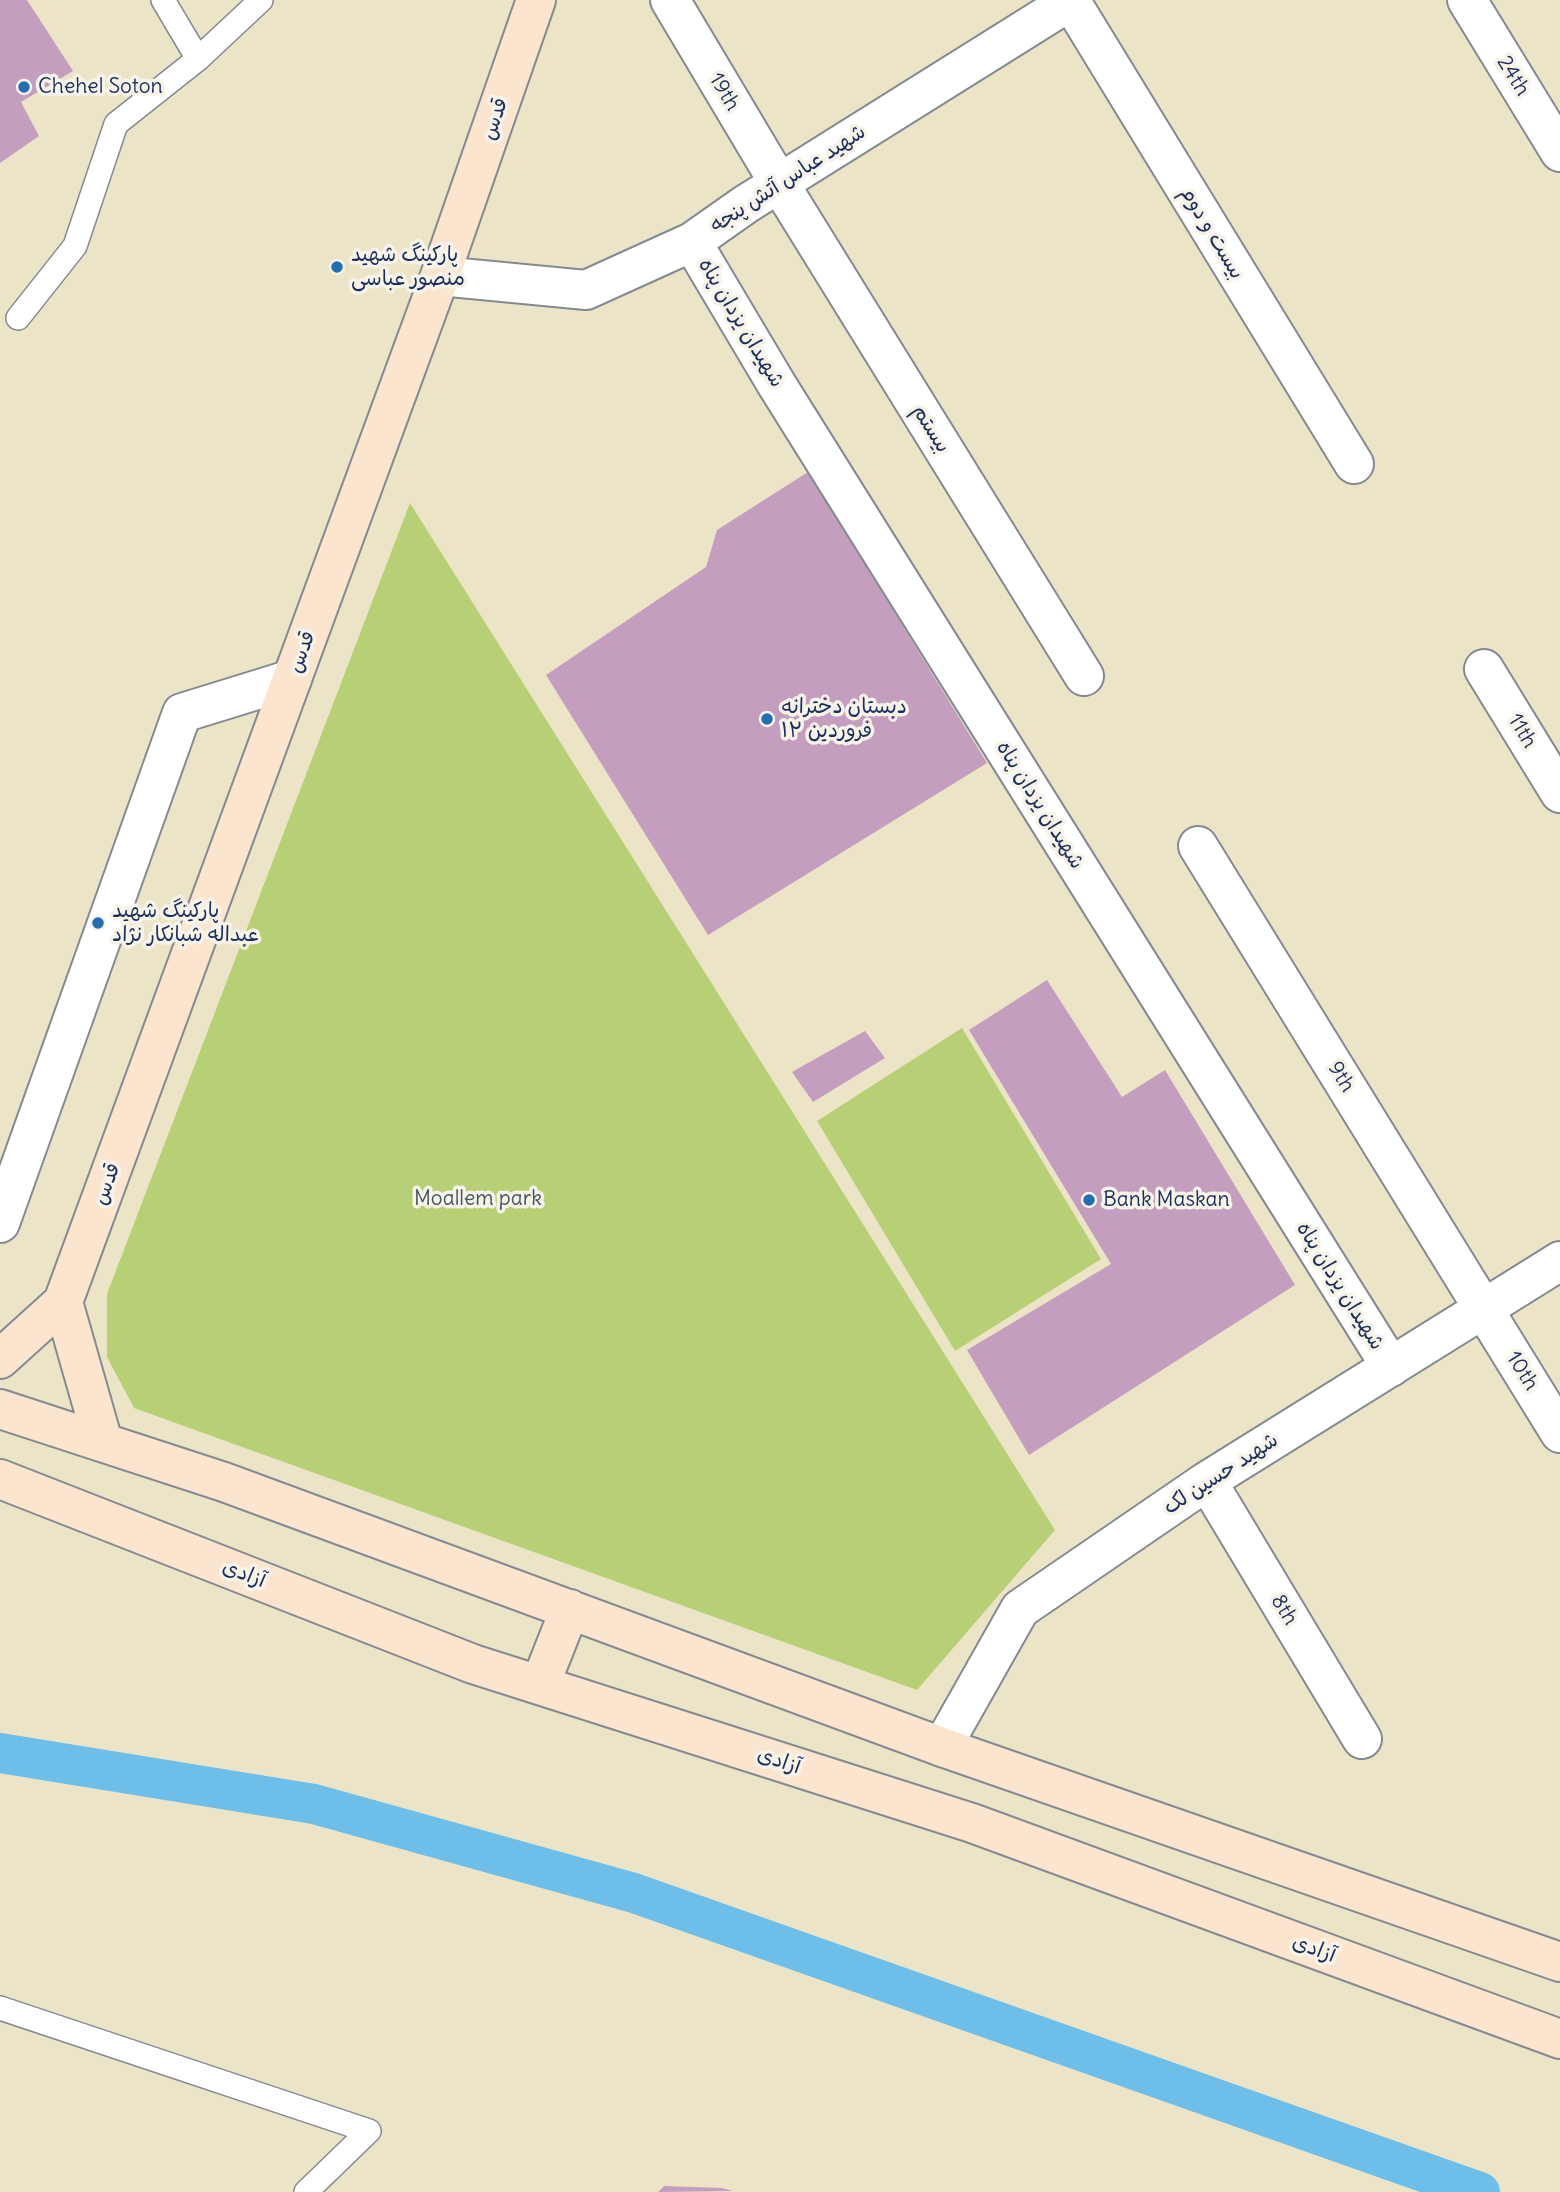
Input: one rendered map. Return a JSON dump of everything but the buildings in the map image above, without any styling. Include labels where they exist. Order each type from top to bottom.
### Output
[{"type":"main road","name":"قدس","points":[[63,1302],[440,276],[536,0]]},
{"type":"main road","points":[[0,1359],[63,1302],[103,1443]]},
{"type":"main road","points":[[0,1409],[224,1482],[942,1747],[1560,1962]]},
{"type":"main road","name":"آزادی","points":[[0,1479],[472,1664],[972,1823],[1560,2039]]},
{"type":"main road","points":[[540,1685],[570,1609]]},
{"type":"street","name":"19th","points":[[670,0],[779,183]]},
{"type":"street","name":"شهید عباس آتش پنجه","points":[[440,276],[586,290],[692,242],[779,183],[1071,0]]},
{"type":"street","name":"بیست و دوم","points":[[1071,0],[1354,464]]},
{"type":"street","name":"24th","points":[[1467,0],[1560,152]]},
{"type":"street","name":"بیستم","points":[[779,183],[1084,676]]},
{"type":"street","name":"شهیدان یزدان پناه","points":[[692,242],[777,385],[1391,1367]]},
{"type":"street","name":"11th","points":[[1484,669],[1560,793]]},
{"type":"street","points":[[0,1223],[182,713],[292,679]]},
{"type":"street","name":"9th","points":[[1198,846],[1483,1309]]},
{"type":"street","name":"شهید حسین لک","points":[[942,1747],[1020,1609],[1207,1481],[1560,1261]]},
{"type":"street","name":"10th","points":[[1483,1309],[1560,1433]]},
{"type":"street","name":"8th","points":[[1207,1481],[1362,1739]]},
{"type":"lane","points":[[163,0],[198,59]]},
{"type":"lane","points":[[18,318],[75,246],[116,124],[198,59],[261,0]]},
{"type":"lane","points":[[0,2008],[369,2131],[306,2192]]},
{"type":"green space","name":"Moallem park","points":[[410,503],[1055,1530],[917,1690],[134,1408],[107,1357],[107,1294]]},
{"type":"green space","points":[[962,1028],[1101,1259],[955,1351],[817,1121]]},
{"type":"waterway","points":[[0,1753],[314,1804],[634,1893],[1480,2192]]},
{"type":"place","name":"Chehel Soton","points":[[24,87]]},
{"type":"place","name":"پارکینگ شهید منصور عباسی","points":[[337,267]]},
{"type":"place","name":"دبستان دخترانه ۱۲ فروردین","points":[[767,719]]},
{"type":"place","name":"پارکینگ شهید عبداله شبانکار نژاد","points":[[98,923]]},
{"type":"place","name":"Bank Maskan","points":[[1089,1200]]}]
